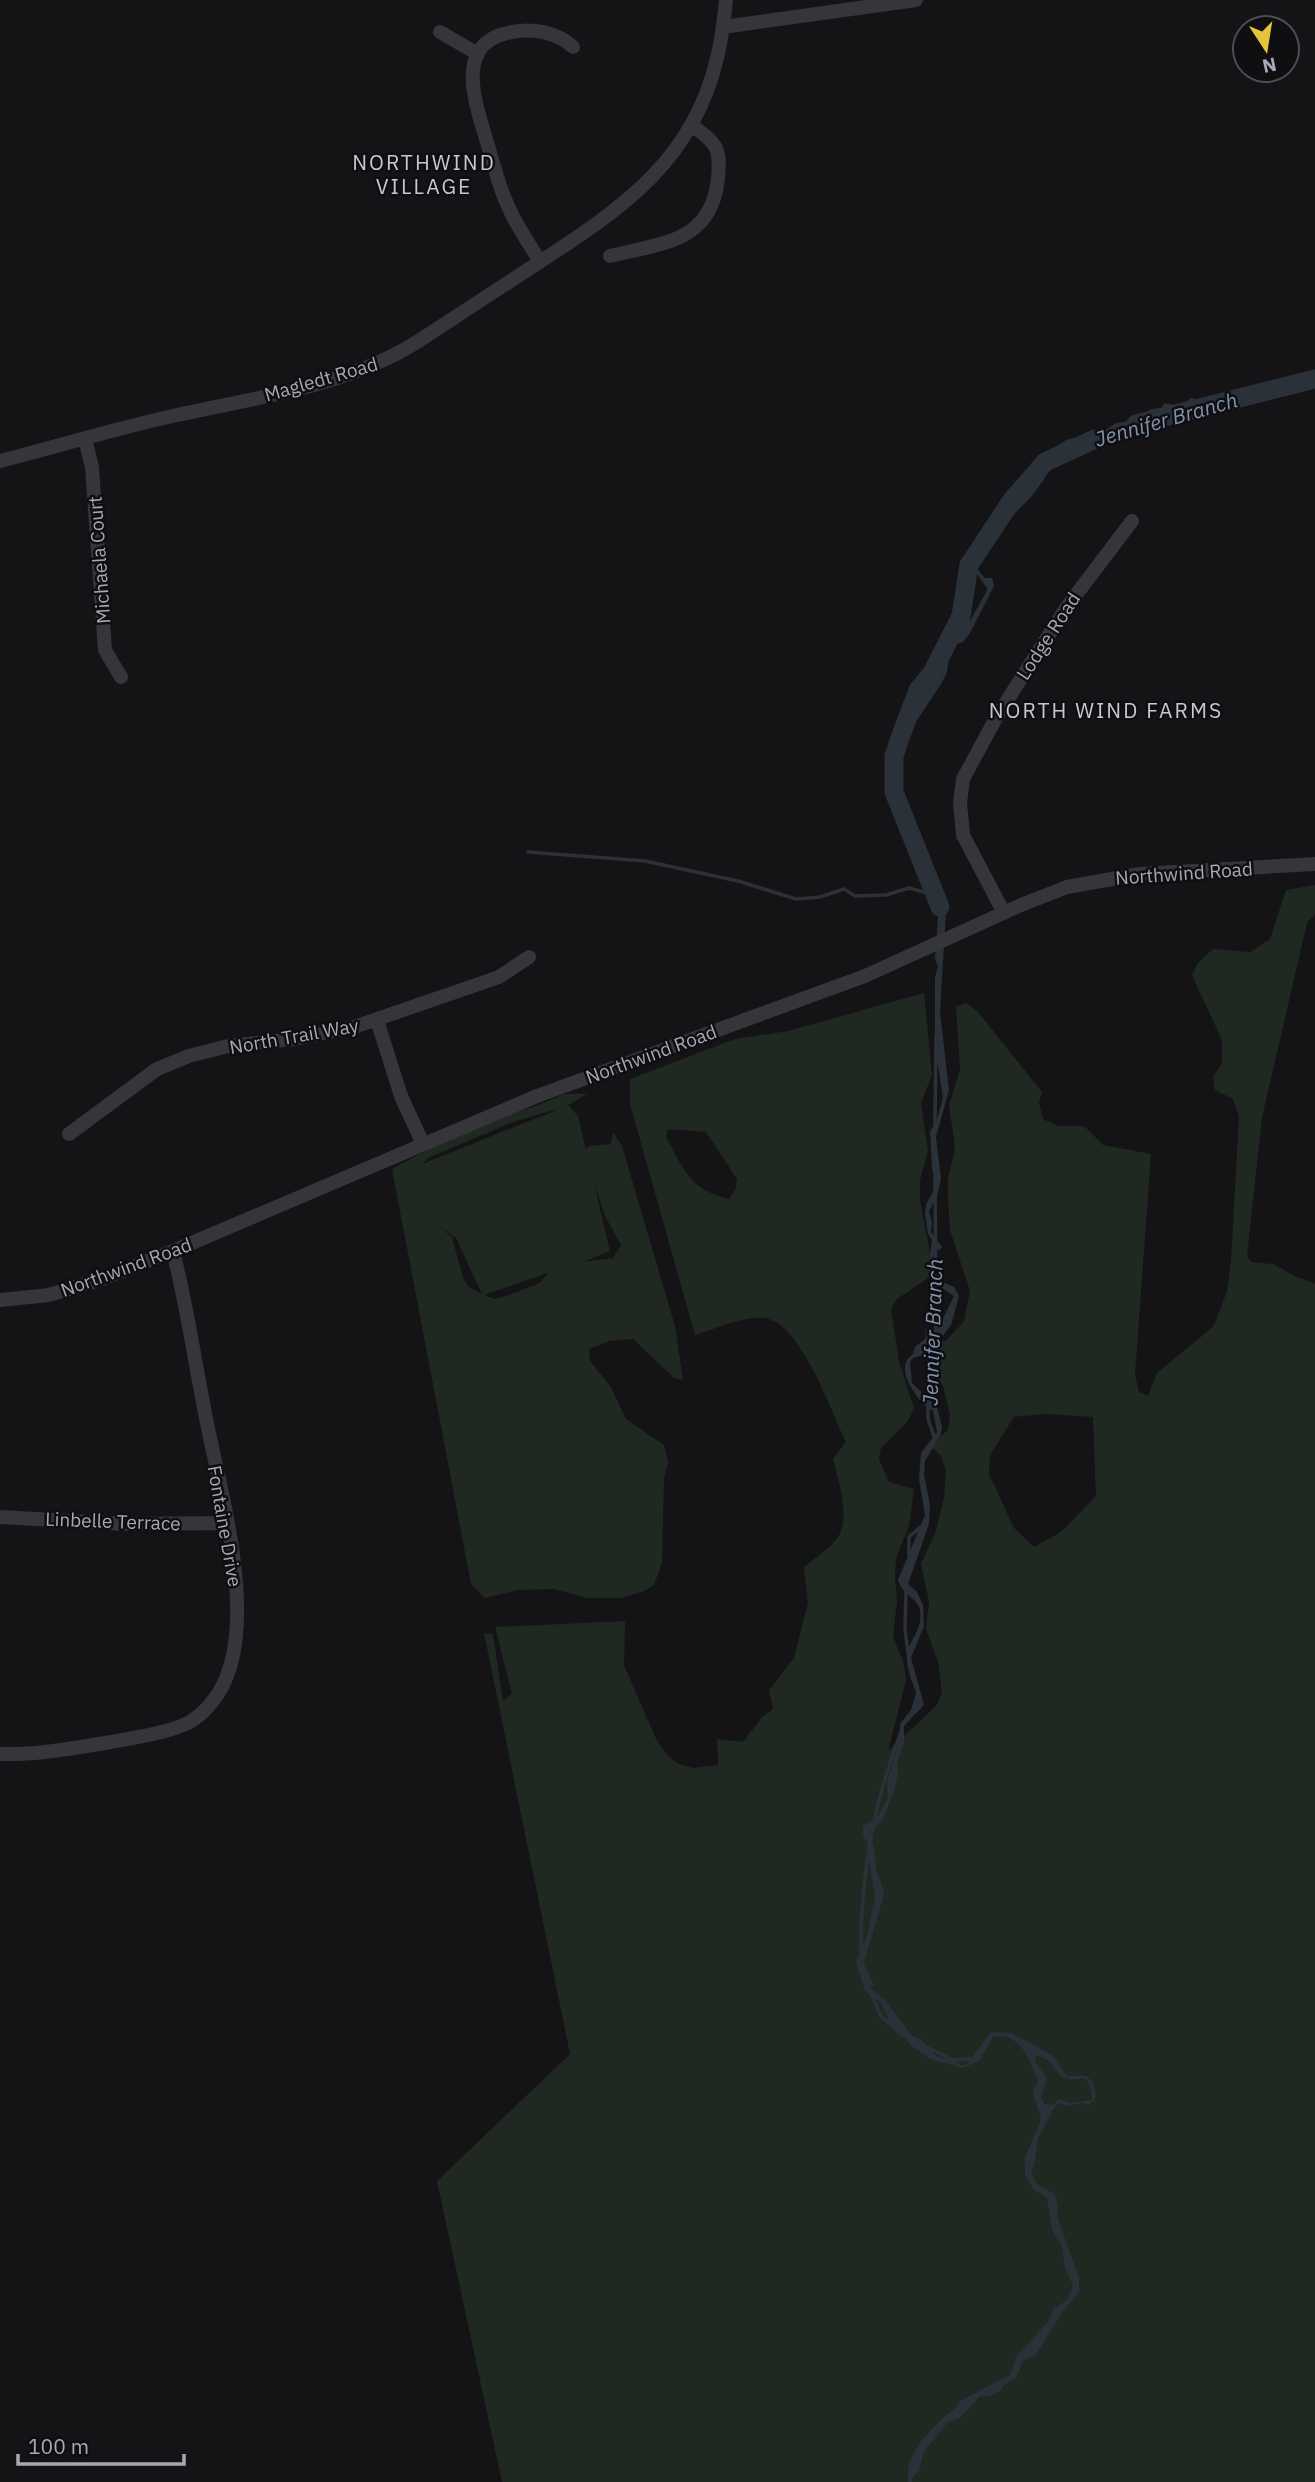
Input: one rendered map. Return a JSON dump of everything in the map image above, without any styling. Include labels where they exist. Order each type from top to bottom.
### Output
[{"type":"street","name":"Magledt Road","points":[[0,461],[150,421],[323,382],[374,366],[409,347],[608,217],[637,194],[662,167],[691,125],[713,75],[726,0]]},
{"type":"street","points":[[723,27],[916,0]]},
{"type":"street","points":[[540,262],[505,198],[471,82],[478,54],[495,38],[522,31],[556,35],[573,47]]},
{"type":"street","points":[[440,32],[478,54]]},
{"type":"street","points":[[610,256],[687,234],[701,225],[717,192],[719,153],[714,142],[691,125]]},
{"type":"street","name":"Michaela Court","points":[[85,439],[92,467],[105,650],[121,677]]},
{"type":"street","name":"Lodge Road","points":[[1004,913],[963,835],[960,803],[963,779],[1003,708],[1079,588],[1132,521]]},
{"type":"street","name":"Northwind Road","points":[[0,1300],[66,1291],[173,1251],[572,1082],[813,996],[1067,887],[1113,878],[1175,871],[1315,864]]},
{"type":"street","name":"North Trail Way","points":[[69,1134],[157,1069],[189,1056],[228,1046],[330,1033],[377,1020],[499,977],[529,957]]},
{"type":"street","points":[[377,1020],[401,1096],[423,1144]]},
{"type":"street","name":"Fontaine Drive","points":[[0,1754],[53,1752],[147,1735],[190,1722],[204,1711],[222,1688],[231,1666],[236,1627],[235,1565],[173,1251]]},
{"type":"street","name":"Linbelle Terrace","points":[[0,1517],[126,1524],[227,1523]]},
{"type":"shaded area","name":"Jennifer Branch","points":[[1301,380],[1315,382],[1315,387],[1248,396],[1233,402],[1175,413],[1155,419],[1108,441],[1097,440],[1083,447],[1063,451],[1031,497],[981,548],[976,559],[977,569],[985,578],[992,578],[994,586],[970,633],[950,651],[947,672],[941,684],[900,746],[903,764],[894,799],[919,836],[946,911],[940,1012],[949,1090],[936,1137],[941,1179],[929,1212],[931,1232],[942,1247],[940,1250],[935,1248],[933,1258],[941,1281],[954,1287],[959,1296],[951,1325],[930,1353],[913,1358],[910,1362],[912,1383],[937,1407],[942,1427],[941,1434],[925,1461],[924,1475],[930,1505],[929,1524],[908,1584],[917,1592],[923,1605],[924,1626],[911,1658],[924,1705],[904,1726],[904,1743],[897,1763],[898,1774],[894,1792],[882,1821],[869,1832],[884,1895],[864,1963],[874,1986],[870,1985],[871,1989],[884,1999],[912,2036],[920,2039],[938,2057],[954,2059],[961,2065],[967,2064],[991,2032],[1012,2033],[1053,2056],[1067,2076],[1087,2076],[1093,2083],[1096,2097],[1089,2105],[1057,2104],[1038,2139],[1031,2174],[1038,2185],[1055,2194],[1057,2216],[1079,2278],[1079,2292],[1063,2311],[1035,2356],[1024,2359],[1016,2378],[991,2396],[980,2396],[960,2418],[948,2422],[924,2452],[919,2471],[912,2482],[908,2482],[912,2456],[928,2433],[960,2401],[1010,2375],[1017,2355],[1048,2322],[1053,2309],[1067,2300],[1073,2286],[1065,2268],[1062,2246],[1052,2230],[1047,2197],[1034,2190],[1025,2176],[1025,2158],[1041,2119],[1033,2092],[1038,2082],[1023,2050],[1017,2043],[1002,2036],[993,2037],[979,2061],[963,2068],[930,2059],[889,2026],[881,2003],[865,1991],[856,1962],[867,1935],[875,1897],[869,1859],[870,1848],[863,1835],[863,1826],[878,1816],[888,1798],[887,1783],[900,1739],[900,1724],[918,1701],[907,1657],[919,1624],[920,1610],[898,1580],[925,1515],[919,1479],[921,1453],[937,1432],[933,1411],[914,1392],[905,1367],[915,1347],[939,1327],[954,1296],[938,1286],[930,1254],[932,1240],[928,1234],[925,1213],[926,1204],[937,1185],[932,1169],[930,1131],[936,1122],[943,1098],[935,1047],[938,916],[931,881],[917,839],[901,821],[891,798],[889,779],[896,746],[905,724],[935,682],[937,667],[947,645],[971,619],[987,591],[974,570],[973,561],[980,540],[1011,513],[1032,488],[1040,466],[1058,446],[1066,440],[1105,430],[1116,423],[1161,408],[1165,403],[1178,405],[1191,398],[1203,402],[1251,386],[1278,385]],"holes":[[[1036,2056],[1044,2058],[1065,2078],[1085,2078],[1092,2090],[1092,2100],[1069,2103],[1060,2099],[1052,2105],[1045,2104],[1041,2098],[1047,2079],[1035,2061]]]},
{"type":"shaded area","points":[[1315,885],[1315,914],[1307,923],[1262,1117],[1247,1256],[1251,1262],[1273,1264],[1315,1284],[1315,2482],[502,2482],[437,2181],[570,2054],[484,1633],[493,1634],[503,1701],[512,1694],[495,1627],[625,1621],[624,1665],[657,1741],[667,1755],[679,1764],[693,1768],[718,1765],[717,1739],[743,1742],[763,1716],[773,1709],[769,1690],[794,1658],[808,1603],[804,1567],[835,1541],[842,1529],[843,1519],[842,1498],[833,1459],[846,1442],[813,1370],[790,1335],[778,1323],[756,1318],[695,1335],[630,1104],[630,1079],[735,1039],[788,1031],[924,993],[932,1075],[921,1103],[928,1151],[920,1180],[920,1200],[934,1274],[897,1299],[891,1309],[899,1362],[914,1408],[908,1421],[881,1448],[879,1459],[889,1482],[914,1489],[909,1526],[896,1558],[897,1601],[893,1636],[904,1664],[906,1680],[888,1751],[936,1706],[942,1693],[938,1662],[926,1629],[929,1602],[921,1564],[936,1531],[944,1498],[946,1470],[941,1456],[930,1445],[948,1430],[950,1415],[943,1386],[928,1367],[925,1329],[938,1342],[947,1340],[964,1321],[970,1291],[950,1230],[948,1197],[948,1179],[955,1148],[949,1105],[960,1070],[956,1007],[966,1003],[978,1012],[1042,1092],[1039,1103],[1043,1119],[1058,1126],[1084,1126],[1103,1145],[1151,1154],[1135,1375],[1139,1392],[1148,1396],[1157,1373],[1214,1326],[1227,1291],[1231,1261],[1239,1116],[1233,1099],[1215,1090],[1213,1077],[1222,1063],[1222,1040],[1192,975],[1198,963],[1213,949],[1250,952],[1270,939],[1286,890]],"holes":[[[668,1129],[706,1132],[737,1179],[736,1188],[729,1199],[696,1184],[678,1160],[666,1137]],[[1044,1414],[1093,1417],[1096,1496],[1061,1532],[1034,1547],[1014,1528],[989,1474],[990,1455],[1014,1417]]]},
{"type":"shaded area","points":[[564,1094],[587,1094],[568,1105],[578,1116],[586,1150],[588,1146],[611,1144],[613,1132],[622,1146],[675,1326],[683,1381],[673,1377],[633,1339],[610,1341],[589,1349],[590,1361],[611,1387],[626,1419],[664,1445],[668,1462],[664,1478],[662,1563],[654,1585],[621,1598],[587,1598],[554,1589],[519,1590],[485,1598],[471,1584],[392,1169],[478,1125]],"holes":[[[557,1109],[422,1164],[428,1158],[513,1122]],[[594,1183],[605,1216],[621,1245],[613,1258],[583,1262],[610,1251]],[[438,1225],[456,1238],[482,1294],[470,1288],[463,1278],[452,1237]],[[548,1273],[540,1283],[507,1296],[495,1299],[484,1295]]]},
{"type":"waterway","name":"Jennifer Branch","points":[[1136,424],[1315,379]]},
{"type":"waterway","name":"Jennifer Branch","points":[[940,907],[894,792],[894,756],[918,690],[932,673],[961,616],[969,565],[1012,500],[1045,462],[1095,439]]},
{"type":"waterway","points":[[528,852],[645,861],[738,881],[796,899],[820,897],[844,889],[855,896],[886,895],[909,888],[935,895]]},
{"type":"waterway","name":"Jennifer Branch","points":[[935,1126],[936,1035]]},
{"type":"waterway","name":"Jennifer Branch","points":[[935,1175],[936,1332]]},
{"type":"waterway","name":"Jennifer Branch","points":[[935,1343],[928,1409],[928,1419],[935,1439]]},
{"type":"waterway","name":"Jennifer Branch","points":[[909,1555],[909,1537],[924,1524]]},
{"type":"waterway","name":"Jennifer Branch","points":[[906,1590],[905,1630],[909,1659]]},
{"type":"waterway","name":"Jennifer Branch","points":[[912,1713],[918,1693]]},
{"type":"waterway","name":"Jennifer Branch","points":[[861,1953],[863,1897],[870,1841],[883,1785],[901,1732]]},
{"type":"waterway","name":"Jennifer Branch","points":[[871,1994],[881,2016],[902,2035]]},
{"type":"waterway","name":"Jennifer Branch","points":[[924,2046],[953,2060],[972,2059]]},
{"type":"district","name":"NORTHWIND VILLAGE","points":[[424,174]]},
{"type":"district","name":"NORTH WIND FARMS","points":[[1106,710]]}]
